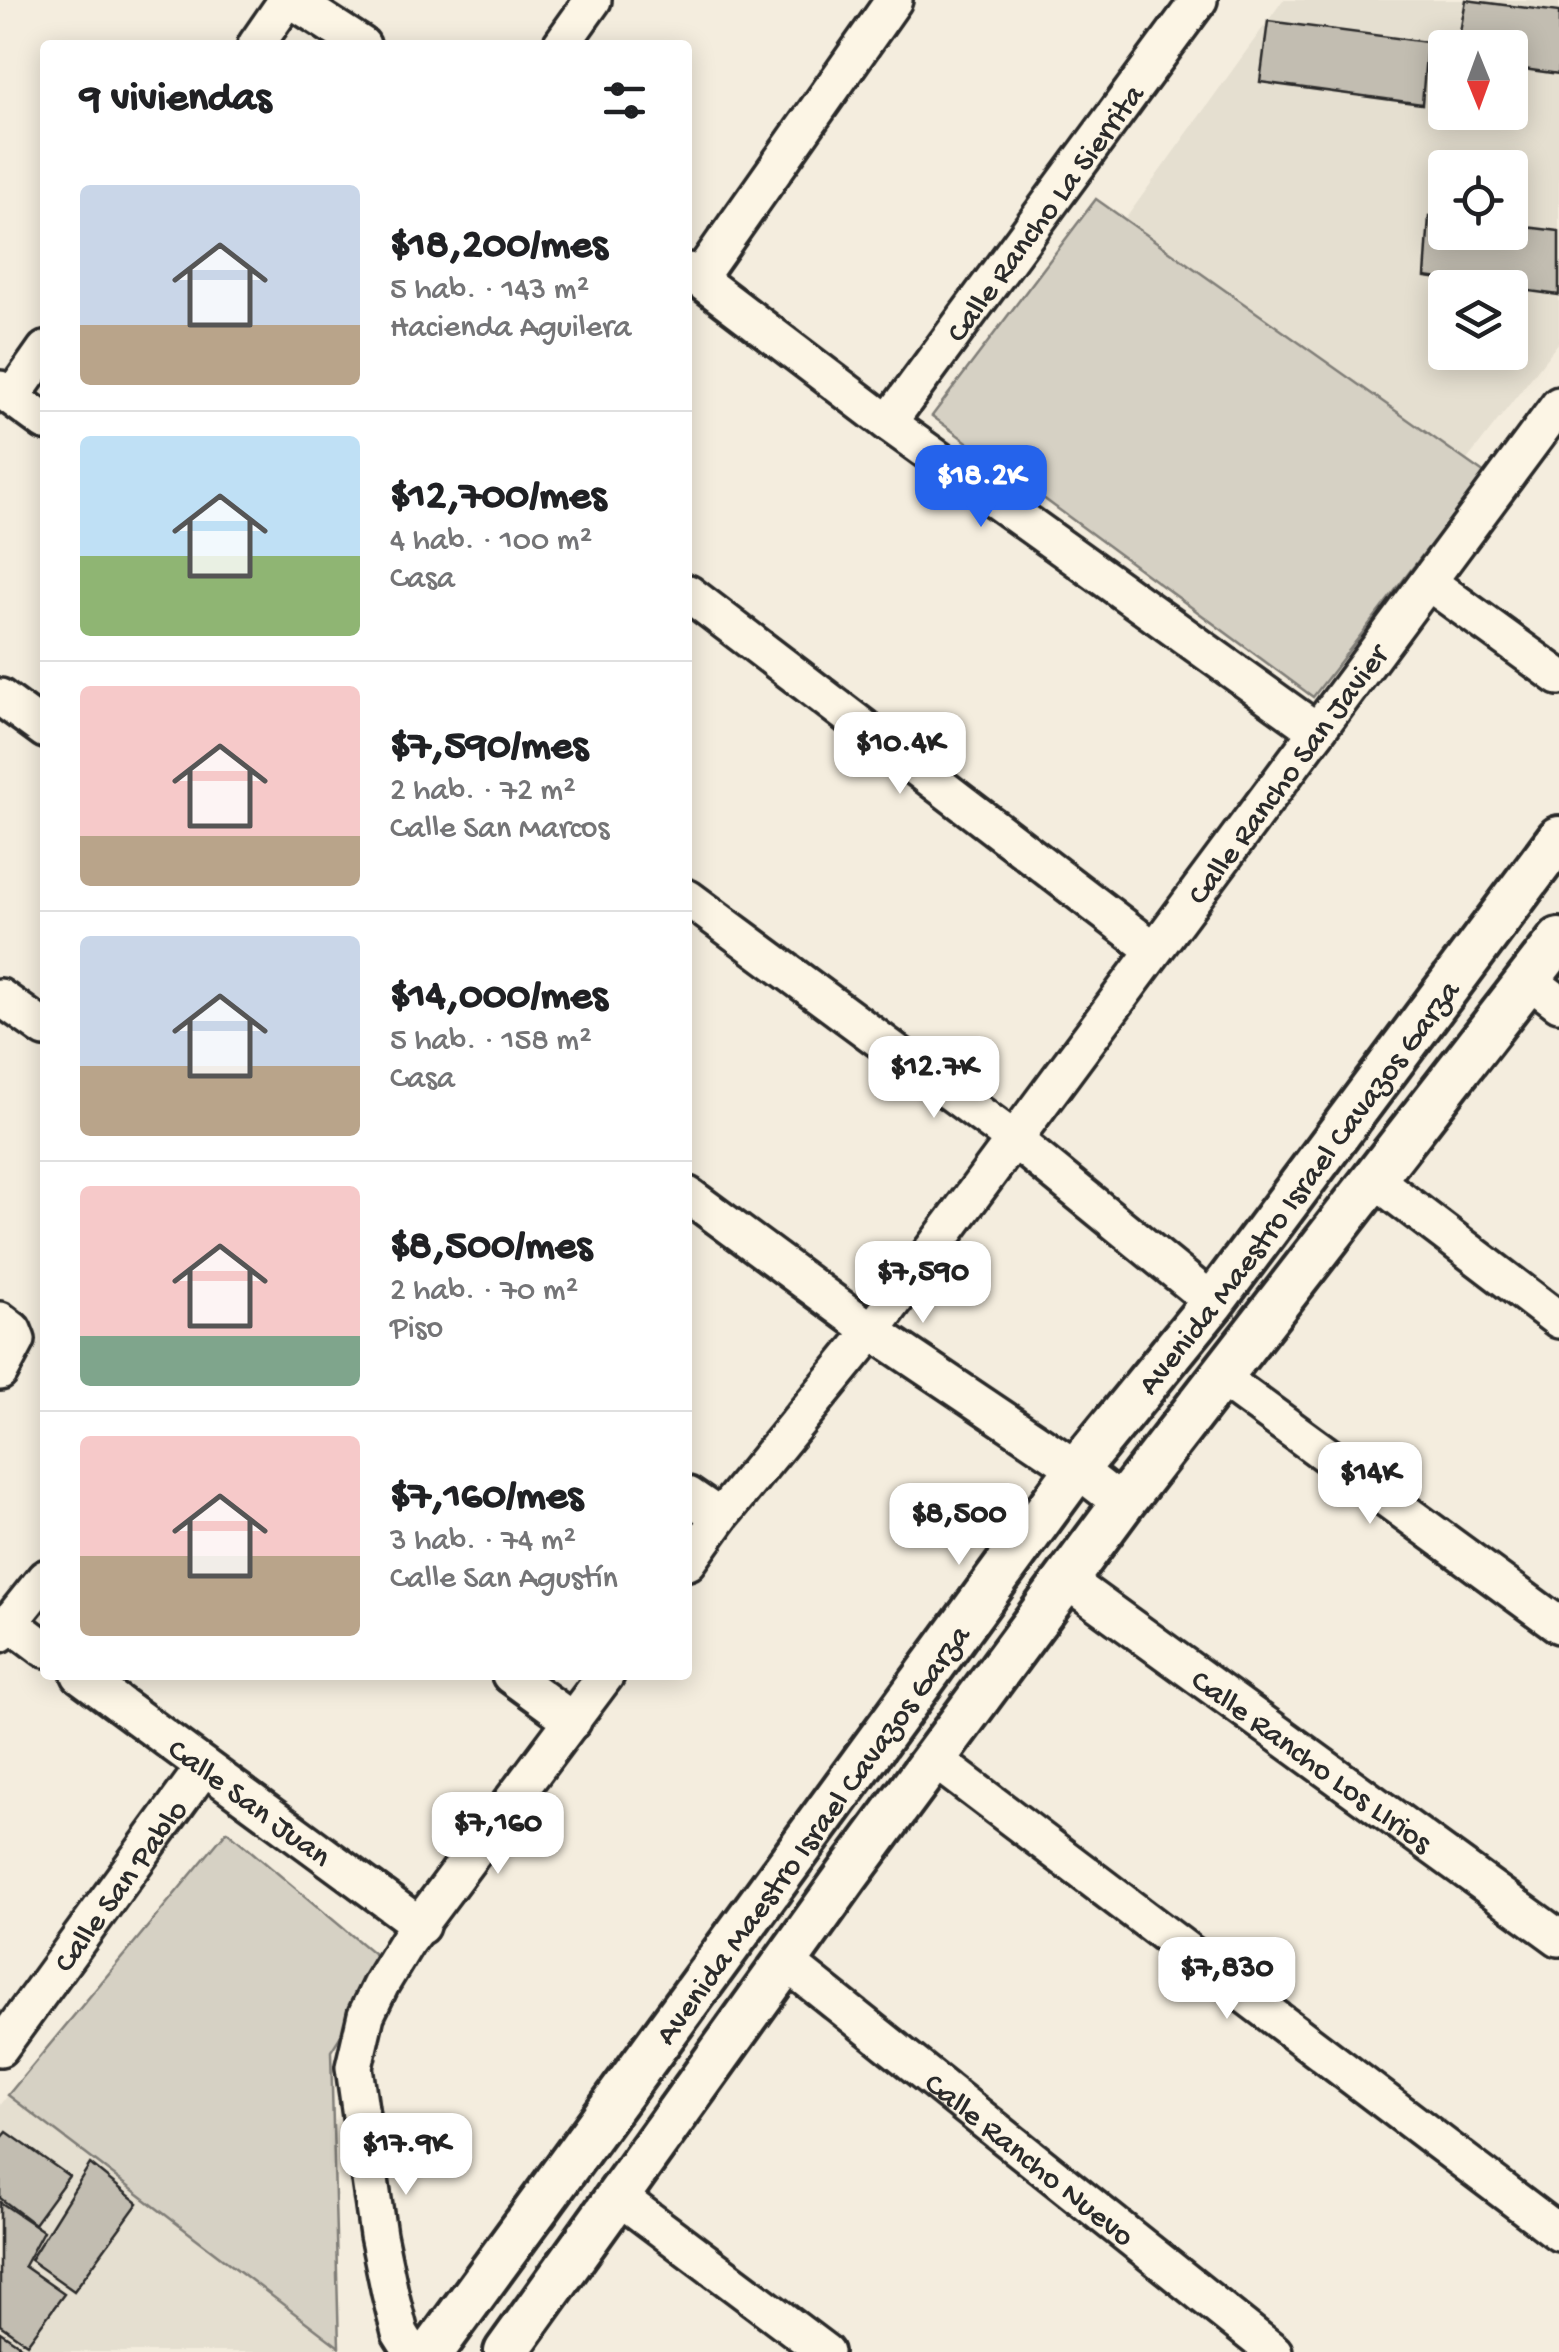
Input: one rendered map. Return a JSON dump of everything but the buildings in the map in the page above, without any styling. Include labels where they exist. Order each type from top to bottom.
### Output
[{"type":"street","points":[[260,40],[289,0],[354,40]]},
{"type":"street","points":[[565,40],[593,0]]},
{"type":"street","points":[[894,0],[693,275],[888,423],[1317,731]]},
{"type":"street","name":"Calle Rancho La Sierrita","points":[[888,423],[1199,0]]},
{"type":"street","points":[[40,356],[6,393],[40,418]]},
{"type":"street","name":"Calle Rancho San Javier","points":[[692,1556],[872,1331],[1559,405]]},
{"type":"street","points":[[1428,582],[1559,677]]},
{"type":"street","points":[[692,597],[1153,950]]},
{"type":"street","points":[[0,696],[40,726]]},
{"type":"street","name":"Avenida Maestro Israel Cavazos Garza","points":[[432,2352],[1077,1469],[1213,1302],[1559,838]]},
{"type":"street","points":[[692,901],[1012,1138],[1213,1302]]},
{"type":"street","name":"Avenida Maestro Israel Cavazos Garza","points":[[506,2352],[847,1876],[1122,1504],[1374,1180],[1544,992],[1559,940]]},
{"type":"street","points":[[0,997],[40,1025]]},
{"type":"street","points":[[1374,1180],[1559,1320]]},
{"type":"street","points":[[692,1198],[872,1331],[1077,1469],[1122,1504]]},
{"type":"street","points":[[0,1372],[8,1330]]},
{"type":"street","points":[[1220,1377],[1559,1625]]},
{"type":"street","points":[[692,1498],[720,1517]]},
{"type":"street","name":"Calle Rancho Los LIrios","points":[[1066,1580],[1559,1938]]},
{"type":"street","points":[[40,1584],[4,1628],[40,1646]]},
{"type":"street","name":"Calle San Juan","points":[[87,1680],[421,1926]]},
{"type":"street","points":[[517,1680],[573,1721]]},
{"type":"street","points":[[412,2352],[400,2332],[390,2293],[354,2066],[362,2027],[381,1984],[408,1941],[602,1680]]},
{"type":"street","points":[[934,1760],[1559,2233]]},
{"type":"street","name":"Calle San Pablo","points":[[0,2048],[204,1767]]},
{"type":"street","name":"Calle Rancho Nuevo","points":[[786,1963],[1274,2352]]},
{"type":"street","points":[[619,2197],[825,2352]]},
{"type":"shaded area","points":[[1283,0],[1559,0],[1559,342],[1453,478],[1116,232]]},
{"type":"shaded area","points":[[1096,199],[1485,474],[1313,697],[932,416]]},
{"type":"shaded area","points":[[227,1831],[386,1964],[331,2051],[339,2347],[8,2095]]},
{"type":"shaded area","points":[[8,2095],[339,2347],[340,2352],[0,2352],[0,2106]]}]
